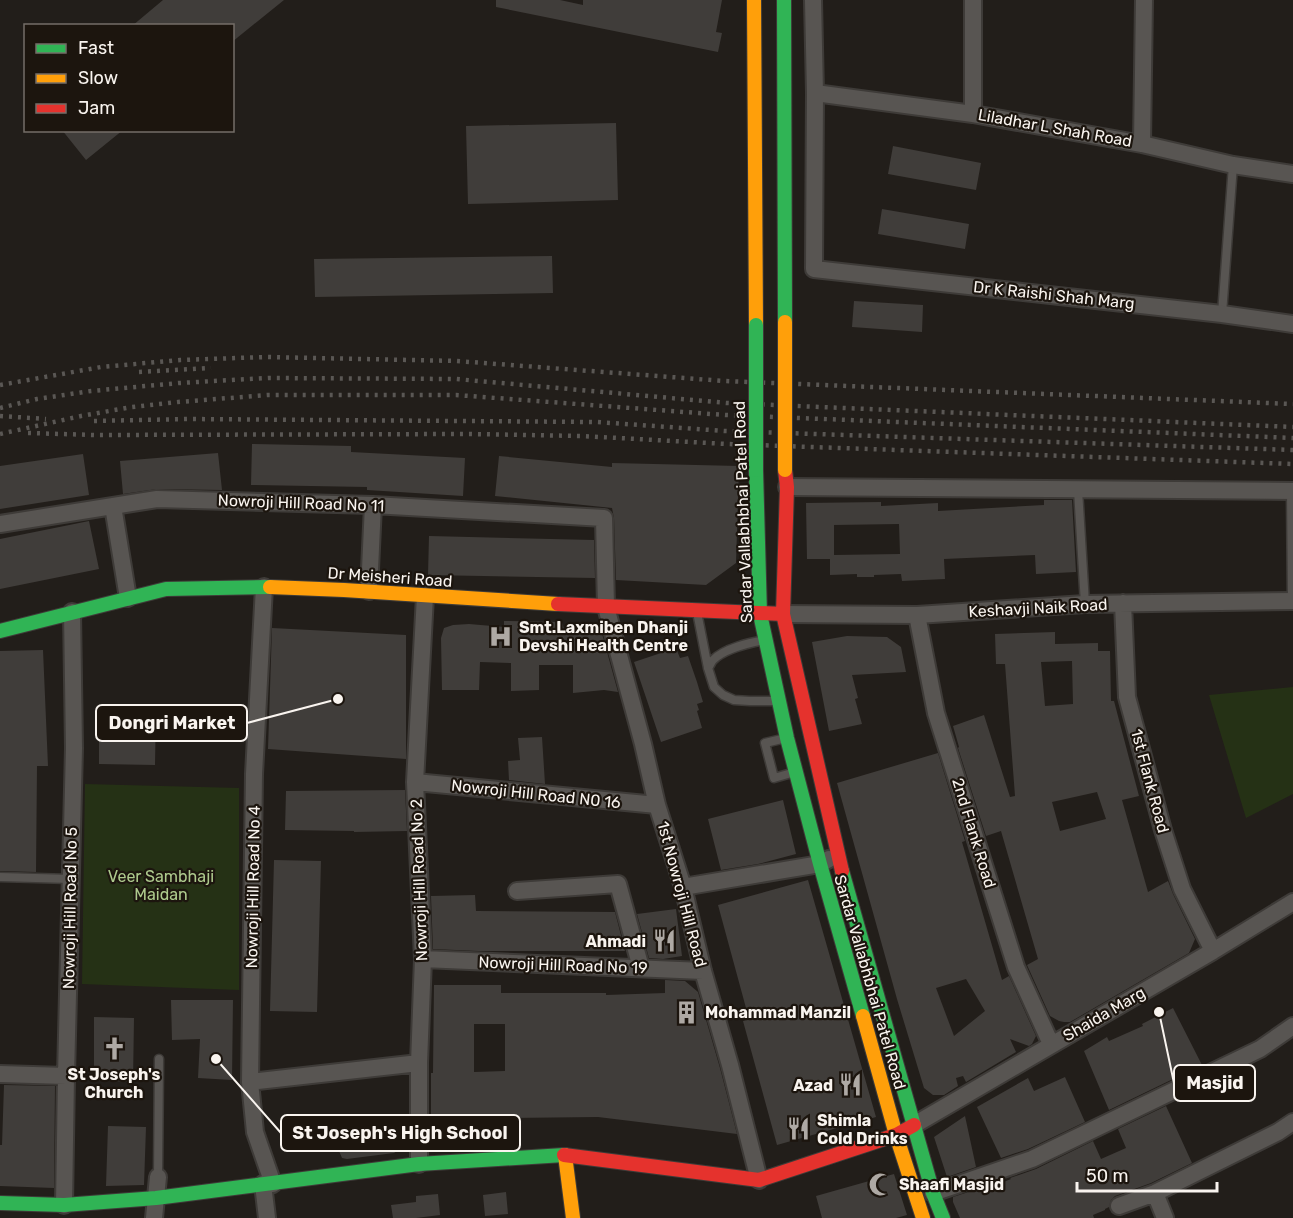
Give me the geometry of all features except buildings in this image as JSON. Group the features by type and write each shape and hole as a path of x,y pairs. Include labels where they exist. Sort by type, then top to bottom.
{"main road":[{"name":"Sardar Vallabhbhai Patel Road","path":"754,0 756,470 760,614 787,738 820,864 896,1135 923,1218"},
{"name":"Sardar Vallabhbhai Patel Road","path":"784,0 785,470 787,487 783,614 837,854 933,1193 943,1218"},
{"name":"Dr Meisheri Road","path":"0,631 166,589 264,587 369,591 606,607 783,614"},
{"path":"0,1203 64,1205 156,1198 419,1164 564,1155 759,1180 896,1135 914,1125"},
{"path":"564,1155 573,1218"}],"street":[{"path":"813,0 815,93"},
{"path":"973,0 973,114"},
{"path":"1142,144 1144,0"},
{"name":"Liladhar L Shah Road","path":"815,93 973,114 1142,144 1233,165 1293,174"},
{"name":"Dr K Raishi Shah Marg","path":"815,93 814,269 1222,314 1293,324"},
{"path":"787,487 1292,491"},
{"name":"Nowroji Hill Road No 11","path":"0,524 157,499 373,505 604,518"},
{"path":"369,591 373,505"},
{"path":"113,506 128,598"},
{"name":"1st Nowroji Hill Road","path":"604,518 606,607 657,805 683,887 759,1180"},
{"name":"Nowroji Hill Road No 4","path":"264,587 254,774 250,1082 255,1132 268,1184 267,1218"},
{"name":"Nowroji Hill Road No 2","path":"419,1164 419,1063 423,959 415,782 425,596"},
{"name":"Keshavji Naik Road","path":"783,614 917,615 1085,604 1292,601"},
{"name":"1st Flank Road","path":"1124,603 1127,697 1163,830 1182,890 1214,951"},
{"name":"Nowroji Hill Road No 5","path":"64,1205 74,748 72,612"},
{"name":"2nd Flank Road","path":"917,615 936,713 1016,967 1051,1044"},
{"name":"Nowroji Hill Road N0 16","path":"415,782 657,805"},
{"path":"683,887 820,864 837,854"},
{"path":"517,891 618,884 641,968"},
{"name":"Shaida Marg","path":"914,1125 1214,951 1293,902"},
{"name":"Nowroji Hill Road No 19","path":"423,959 703,971"},
{"path":"933,1193 1032,1159 1260,1049 1293,1026"},
{"path":"250,1082 419,1063"},
{"path":"0,1074 66,1076"},
{"path":"1119,1206 1155,1193 1278,1132 1293,1122"},
{"path":"154,1218 158,1177"},
{"path":"1155,1193 1164,1218"}],"lane":[{"path":"1222,314 1233,165"},
{"path":"1078,490 1085,604"},
{"path":"1292,491 1292,601"},
{"path":"696,611 714,687 723,695 734,699 750,702 779,701"},
{"path":"708,668 714,660 726,652 744,644 766,640"},
{"path":"787,738 765,743 774,778 796,772"},
{"path":"0,877 71,879"},
{"path":"158,1177 159,1059"}],"green space":[{"path":"1293,687 1293,794 1246,818 1209,695"},
{"name":"Veer Sambhaji Maidan","path":"85,784 239,788 239,990 82,984"}],"railway":[{"path":"0,385 101,367 180,360 266,357 457,361 724,381 1293,404"},
{"path":"139,372 211,368"},
{"path":"0,408 37,399 91,391 179,383 268,378 456,379 727,403 1293,427"},
{"path":"0,434 81,416 178,402 268,395 456,395 725,415 1293,438"},
{"path":"0,416 46,419"},
{"path":"94,421 187,419 597,422 725,431 1293,450"},
{"path":"28,433 582,436 727,444 1293,464"}],"traffic: fast":[{"path":"784,0 785,322"},
{"path":"756,325 756,470"},
{"path":"756,470 760,614 787,738 863,1016"},
{"path":"0,631 166,589 270,587"},
{"path":"842,871 933,1193 943,1218"},
{"path":"0,1203 64,1205 156,1198 419,1164 564,1155"}],"traffic: slow":[{"path":"754,0 756,325"},
{"path":"785,322 785,470"},
{"path":"270,587 558,604"},
{"path":"863,1016 896,1135 923,1218"},
{"path":"565,1155 573,1218"}],"traffic: jam":[{"path":"785,470 787,487 783,614 842,871"},
{"path":"558,604 783,614"},
{"path":"564,1155 759,1180 896,1135 914,1125"}],"place":[{"name":"Smt.Laxmiben Dhanji Devshi Health Centre","path":"501,636"},
{"name":"Dongri Market","path":"338,699"},
{"name":"Ahmadi","path":"664,941"},
{"name":"Mohammad Manzil","path":"687,1012"},
{"name":"Masjid","path":"1159,1012"},
{"name":"St Joseph's Church","path":"114,1049"},
{"name":"St Joseph's High School","path":"216,1059"},
{"name":"Azad","path":"851,1085"},
{"name":"Shimla Cold Drinks","path":"799,1129"},
{"name":"Shaafi Masjid","path":"881,1184"}]}
